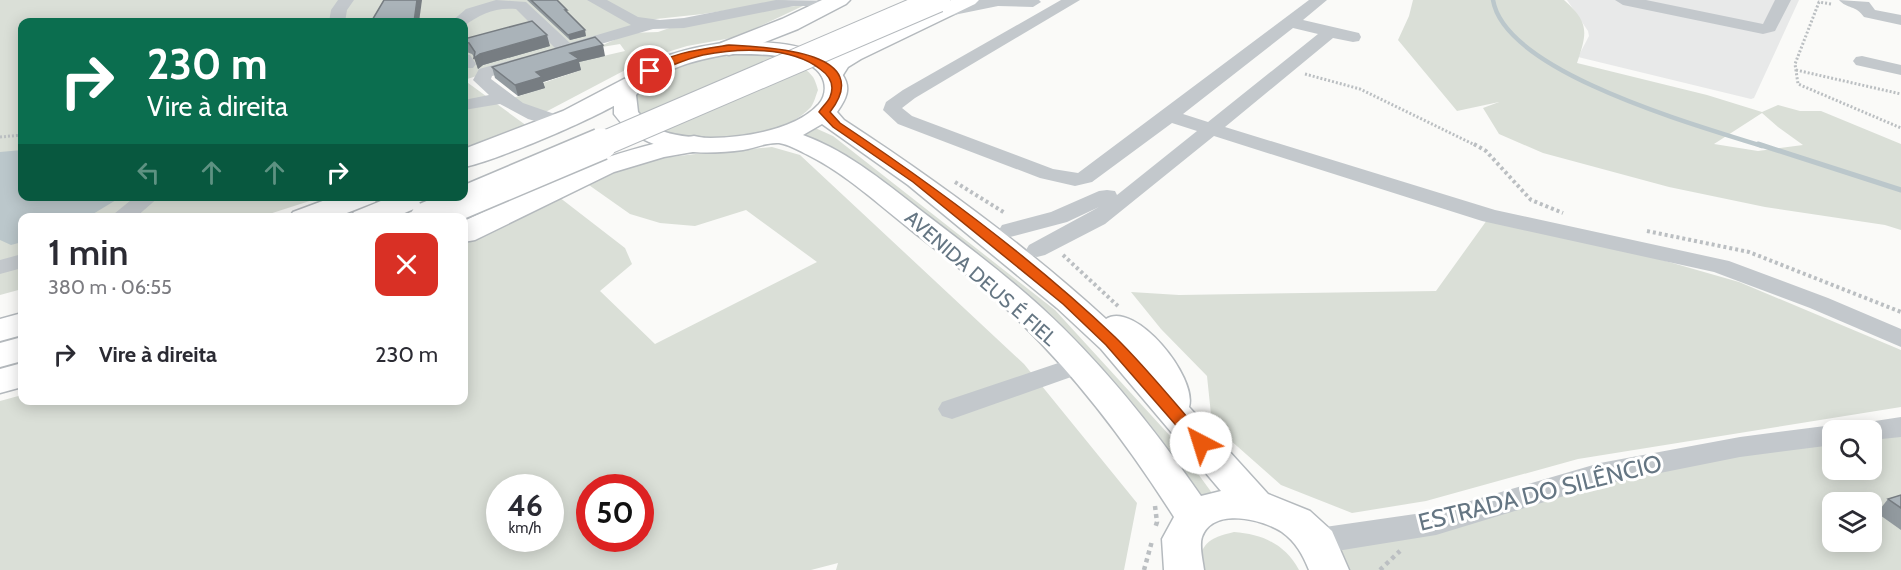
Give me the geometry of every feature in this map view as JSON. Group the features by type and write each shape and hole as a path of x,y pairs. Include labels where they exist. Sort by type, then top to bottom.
{"highway":[{"path":"468,178 898,0"},
{"path":"468,200 844,42 941,6 968,0"},
{"path":"729,48 790,24 837,1"},
{"path":"832,73 839,63 853,54 941,6"},
{"path":"468,157 531,124 559,122 611,99 633,84"},
{"path":"468,230 611,162 664,147 694,144"},
{"path":"318,213 351,201"},
{"path":"378,213 408,201"},
{"path":"438,213 466,201"},
{"path":"0,307 18,302"},
{"path":"0,330 18,325"},
{"path":"0,355 18,350"},
{"path":"0,381 18,376"}],"main road":[{"path":"729,48 762,48 792,52 816,61 832,73 837,86 835,99 824,112 797,128 779,135 737,143 694,144 650,135 639,128 626,114 625,93 633,84 650,71 673,60 700,53 729,48"},
{"name":"AVENIDA DEUS É FIEL","path":"824,112 846,132 931,179 1068,301 1112,342 1254,504"},
{"name":"AVENIDA DEUS É FIEL","path":"779,135 818,149 847,166 1033,316 1079,365 1164,470 1194,517"},
{"path":"931,179 947,194 1031,237 1158,360 1173,391 1173,410"},
{"path":"1184,570 1179,549 1183,532 1194,517 1211,507 1231,503 1254,504 1277,510 1300,524 1324,556"}],"street":[{"path":"338,18 339,10 346,0"},
{"path":"594,0 627,17 649,25"},
{"path":"1064,5 909,94 893,106 892,110 905,120 1047,174 1075,180 1085,178 1319,0"},
{"path":"1623,0 1752,28 1769,28 1783,0"},
{"path":"1847,0 1864,5 1870,13 1901,20"},
{"path":"531,124 483,80 485,73 649,25 684,23 794,1 837,1"},
{"path":"941,6 998,1 1031,1 1064,5"},
{"path":"464,18 486,8 514,2 521,5 566,49"},
{"path":"1690,2 1773,19"},
{"path":"1289,22 1353,37"},
{"path":"1031,237 1097,219 1141,187 1157,171 1212,130 1330,32"},
{"path":"1862,61 1901,70"},
{"path":"468,104 503,98"},
{"path":"1169,116 1490,216 1721,266 1799,295 1901,339"},
{"path":"127,213 143,201"},
{"path":"0,267 18,262"},
{"path":"952,409 1079,365"},
{"path":"1882,429 1901,427"},
{"name":"ESTRADA DO SILÊNCIO","path":"1324,556 1600,474 1740,447 1822,436"}],"path":[{"path":"1870,13 1819,2 1795,64 1798,84 1901,128"},
{"path":"1284,68 1368,92 1454,133 1486,151 1531,200 1565,214"},
{"path":"1796,70 1901,94"},
{"path":"0,137 18,135"},
{"path":"931,179 962,186 1000,211 1018,215 1031,237 1121,309"},
{"path":"1636,229 1718,244 1786,265 1901,312"},
{"path":"1144,570 1157,522 1154,499"}],"shaded area":[{"path":"0,0 790,0 656,19 468,79 468,18 18,18 18,201 310,201 272,213 18,213 18,290 0,295"},
{"path":"1413,0 1564,0 1578,15 1584,29 1583,44 1577,63 1707,95 1762,112 1778,105 1800,111 1821,111 1901,144 1901,230 1885,225 1765,207 1669,187 1543,153 1499,134 1483,108 1499,102 1457,111 1398,40 1409,16","holes":["1762,113 1803,145 1758,151 1714,144"]},
{"path":"1567,0 1799,0 1754,98 1751,99 1578,57 1589,36"},
{"path":"805,5 737,37 687,46 648,58 536,117 513,98 544,88 540,84 581,70 573,63 625,51 620,44 596,48 630,33 658,32 684,23"},
{"path":"739,54 779,58 806,70 814,78 818,90 811,107 780,127 759,134 715,141 674,138 657,133 637,121 634,90 645,81 683,64 711,57"},
{"path":"468,83 527,126 468,147"},
{"path":"813,127 833,136 1055,310 1172,438 1220,504 1184,513 1068,353 794,136"},
{"path":"772,147 800,155 1024,364 1137,503 1124,570 836,570 838,563 811,570 0,570 0,401 18,396 18,405 468,405 468,243 559,197 625,248 632,264 600,291 655,344 817,262 746,210 695,226 660,223 630,214 586,183 637,161"},
{"path":"18,150 18,201 114,201 95,213 18,213 18,243 11,245 0,240 0,152"},
{"path":"1487,220 1620,248 1739,282 1901,350 1901,407 1578,459 1426,501 1352,513 1281,485 1212,424 1207,376 1161,329 1131,292 1179,295 1436,291"},
{"path":"1901,427 1901,570 1329,570 1318,541 1600,474 1822,437 1822,480 1882,480 1882,429"},
{"path":"1234,532 1254,535 1272,542 1287,553 1299,570 1198,570 1203,548 1212,540"}],"building":[{"path":"384,0 417,0 415,18 373,18"},
{"path":"531,0 557,0 585,30 568,35"},
{"path":"532,21 547,35 480,54 474,58 475,52 468,43 468,38"},
{"path":"595,37 603,45 570,53 579,59 536,72 542,77 515,85 492,67"},
{"path":"1901,495 1901,508 1888,499"}],"waterway":[{"path":"1493,0 1505,26 1531,51 1567,73 1653,110 1762,146"},
{"path":"1758,144 1901,190"}],"route":[{"path":"650,71 673,60 729,48 762,48 792,52 816,61 832,73 837,86 835,99 824,112 836,125 917,179 1068,301 1112,342 1201,443"}]}
